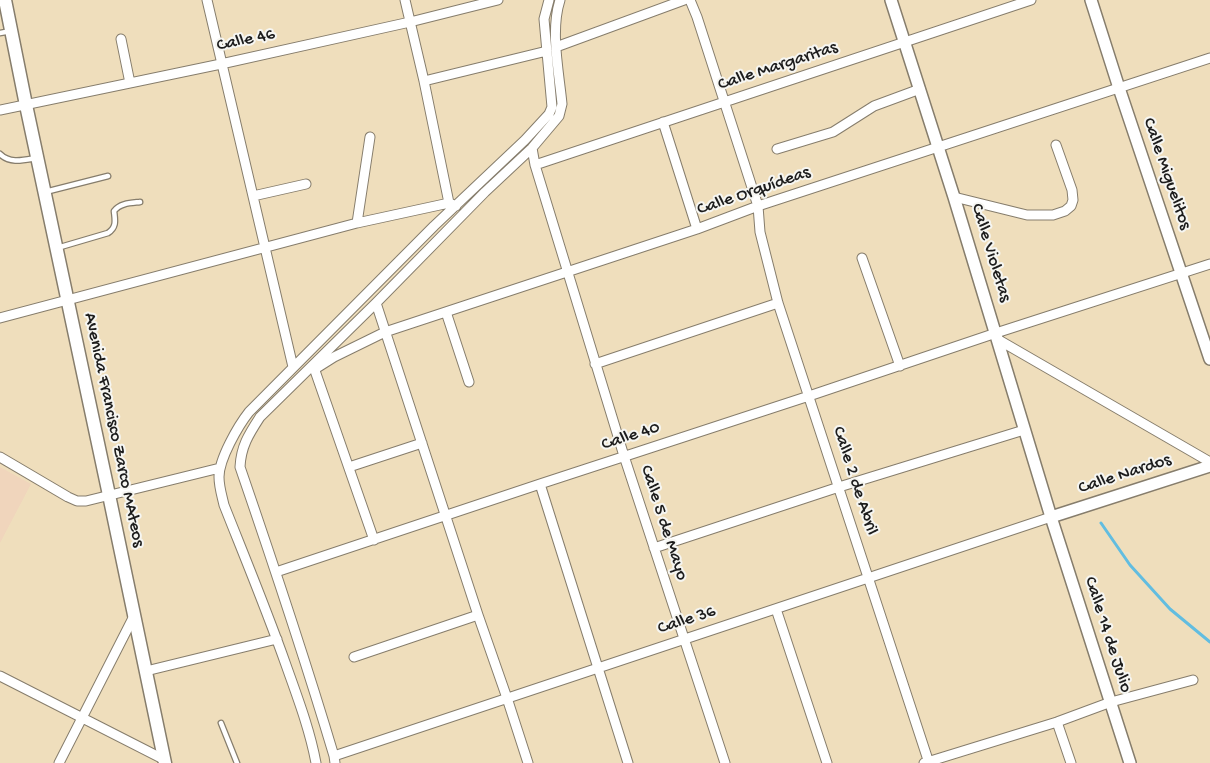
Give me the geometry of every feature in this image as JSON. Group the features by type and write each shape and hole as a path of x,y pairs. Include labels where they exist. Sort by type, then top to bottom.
{"main road":[{"name":"Avenida Francisco Zarco MAteos","path":"5,0 6,32 26,105 165,762"}],"street":[{"path":"207,0 293,367"},
{"path":"405,0 453,204"},
{"name":"Calle 46","path":"0,110 221,64 410,22 498,0"},
{"path":"315,763 294,685 224,505 220,492 220,468 235,433 249,412 338,324 453,204 525,140 549,114 552,107 544,19 549,0"},
{"path":"346,763 337,757 240,467 243,445 260,417 314,367 485,192 532,148 559,116 562,104 555,25 556,11 560,0"},
{"path":"556,47 684,0"},
{"path":"690,0 758,206"},
{"name":"Calle Violetas","path":"891,0 939,147 1051,517"},
{"name":"Calle Margaritas","path":"535,164 1031,0"},
{"name":"Calle Miguelitos","path":"1091,0 1210,359"},
{"path":"121,39 130,82"},
{"path":"424,81 547,51"},
{"name":"Calle Orquídeas","path":"314,367 385,332 697,229 758,206 1210,58"},
{"path":"778,149 834,132 874,106 920,89"},
{"path":"663,122 697,229"},
{"path":"357,223 370,137"},
{"path":"954,196 1027,215 1053,215 1065,211 1071,206 1073,200 1072,190 1056,145"},
{"name":"Calle 5 de Mayo","path":"532,148 535,164 595,364 724,763"},
{"path":"253,196 306,184"},
{"path":"0,318 357,223 453,204"},
{"name":"Calle 2 de Abril","path":"758,206 760,232 778,303 927,763"},
{"path":"862,258 900,366"},
{"name":"Calle 40","path":"276,572 1210,264"},
{"path":"376,303 528,763"},
{"path":"595,364 778,303"},
{"path":"446,312 469,382"},
{"path":"338,324 347,332"},
{"path":"996,336 1210,462"},
{"path":"314,367 374,540"},
{"path":"654,548 839,487 1024,430"},
{"path":"349,467 422,443"},
{"path":"0,457 77,501 110,495 220,468"},
{"name":"Calle Nardos","path":"1051,517 1210,466"},
{"path":"540,484 628,763"},
{"name":"Calle 36","path":"337,757 507,698 1051,517"},
{"name":"Calle 14 de Julio","path":"1051,517 1130,763"},
{"path":"776,609 827,763"},
{"path":"354,657 478,615"},
{"path":"59,763 134,616"},
{"path":"146,672 277,640"},
{"path":"0,676 165,762"},
{"path":"927,763 1057,722 1111,702 1193,680"},
{"path":"1057,722 1071,763"}],"lane":[{"path":"0,154 6,159 11,160 37,158"},
{"path":"44,192 108,176"},
{"path":"56,248 108,233 113,230 116,223 114,211 117,207 122,204 140,202"},
{"path":"221,723 237,763"}],"shaded area":[{"path":"0,467 31,484 0,543"}],"waterway":[{"path":"1101,523 1130,565 1170,609 1210,642"}]}
